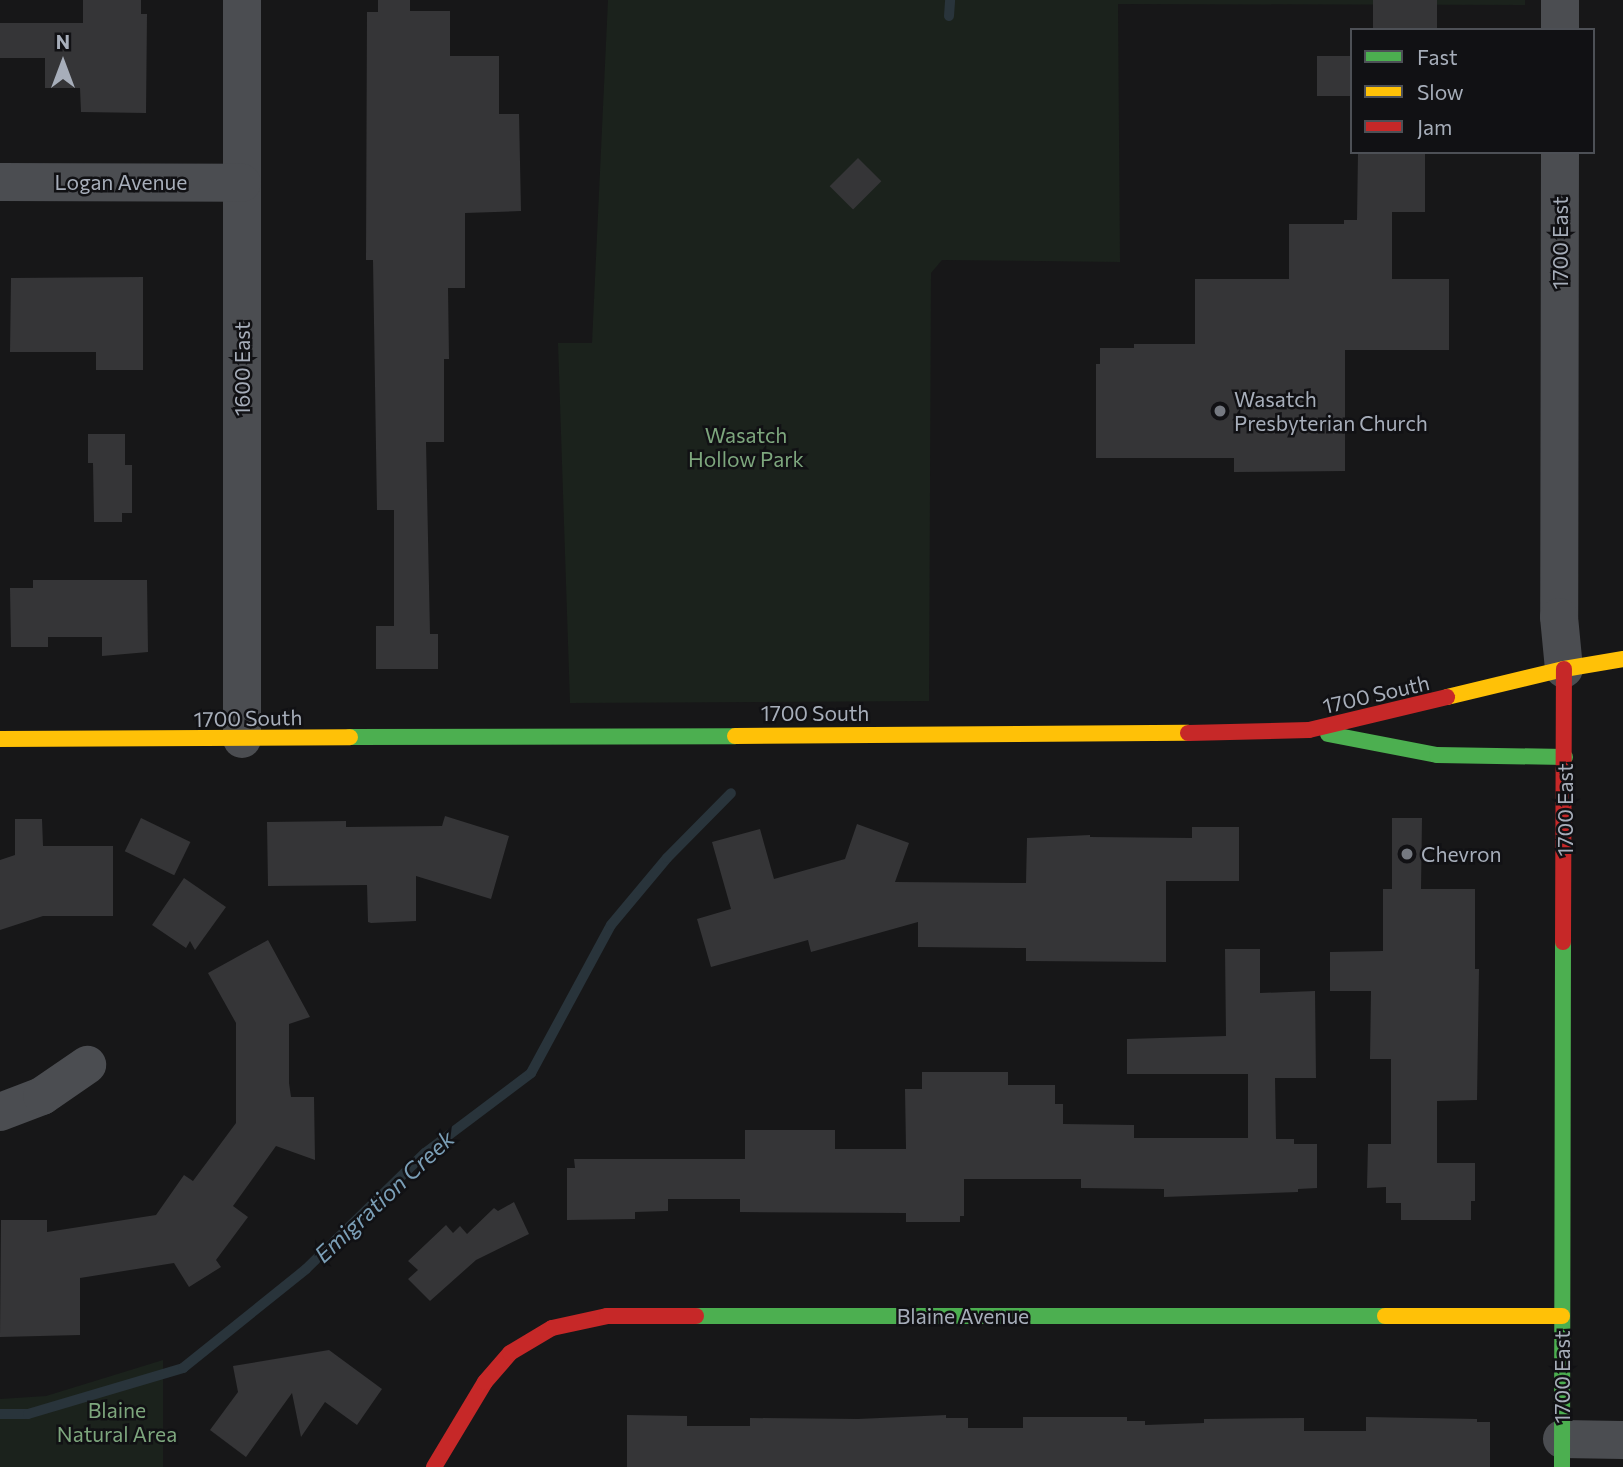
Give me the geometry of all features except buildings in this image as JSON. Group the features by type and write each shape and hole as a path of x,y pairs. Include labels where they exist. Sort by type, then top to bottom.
{"street":[{"name":"1600 East","path":"242,0 242,738"},
{"path":"1560,0 1560,28"},
{"name":"1700 East","path":"1560,154 1559,617 1564,669 1565,757 1562,1453"},
{"name":"Logan Avenue","path":"0,182 242,183"},
{"name":"1700 South","path":"0,739 1309,730 1564,669 1623,659"},
{"path":"1309,730 1437,755 1565,757"},
{"path":"0,1112 42,1096 87,1065"},
{"name":"Blaine Avenue","path":"434,1467 485,1382 510,1353 552,1328 607,1316 1562,1316"},
{"path":"1562,1453 1623,1440"}],"green space":[{"name":"Wasatch Hollow Park","path":"608,0 1525,0 1525,5 1118,4 1120,262 942,260 931,273 929,701 570,703 558,343 592,343"},
{"name":"Blaine Natural Area","path":"163,1360 163,1467 0,1467 0,1399 46,1396"}],"waterway":[{"name":"Emigration Creek","path":"949,16 950,0"},
{"name":"Emigration Creek","path":"0,1414 28,1414 183,1368 306,1269 425,1153 531,1073 611,925 667,858 731,793"}],"traffic: fast":[{"path":"1328,734 1437,755 1565,757"},
{"path":"350,737 735,736"},
{"path":"1562,1467 1563,942"},
{"path":"696,1316 1385,1316"}],"traffic: slow":[{"path":"1447,697 1564,669 1623,659"},
{"path":"735,736 1188,733"},
{"path":"0,739 350,737"},
{"path":"1385,1316 1562,1316"}],"traffic: jam":[{"path":"1563,942 1564,669"},
{"path":"1188,733 1309,730 1447,697"},
{"path":"434,1467 485,1382 510,1353 552,1328 607,1316 696,1316"}],"place":[{"name":"Wasatch Presbyterian Church","path":"1220,411"},
{"name":"Chevron","path":"1407,854"}]}
